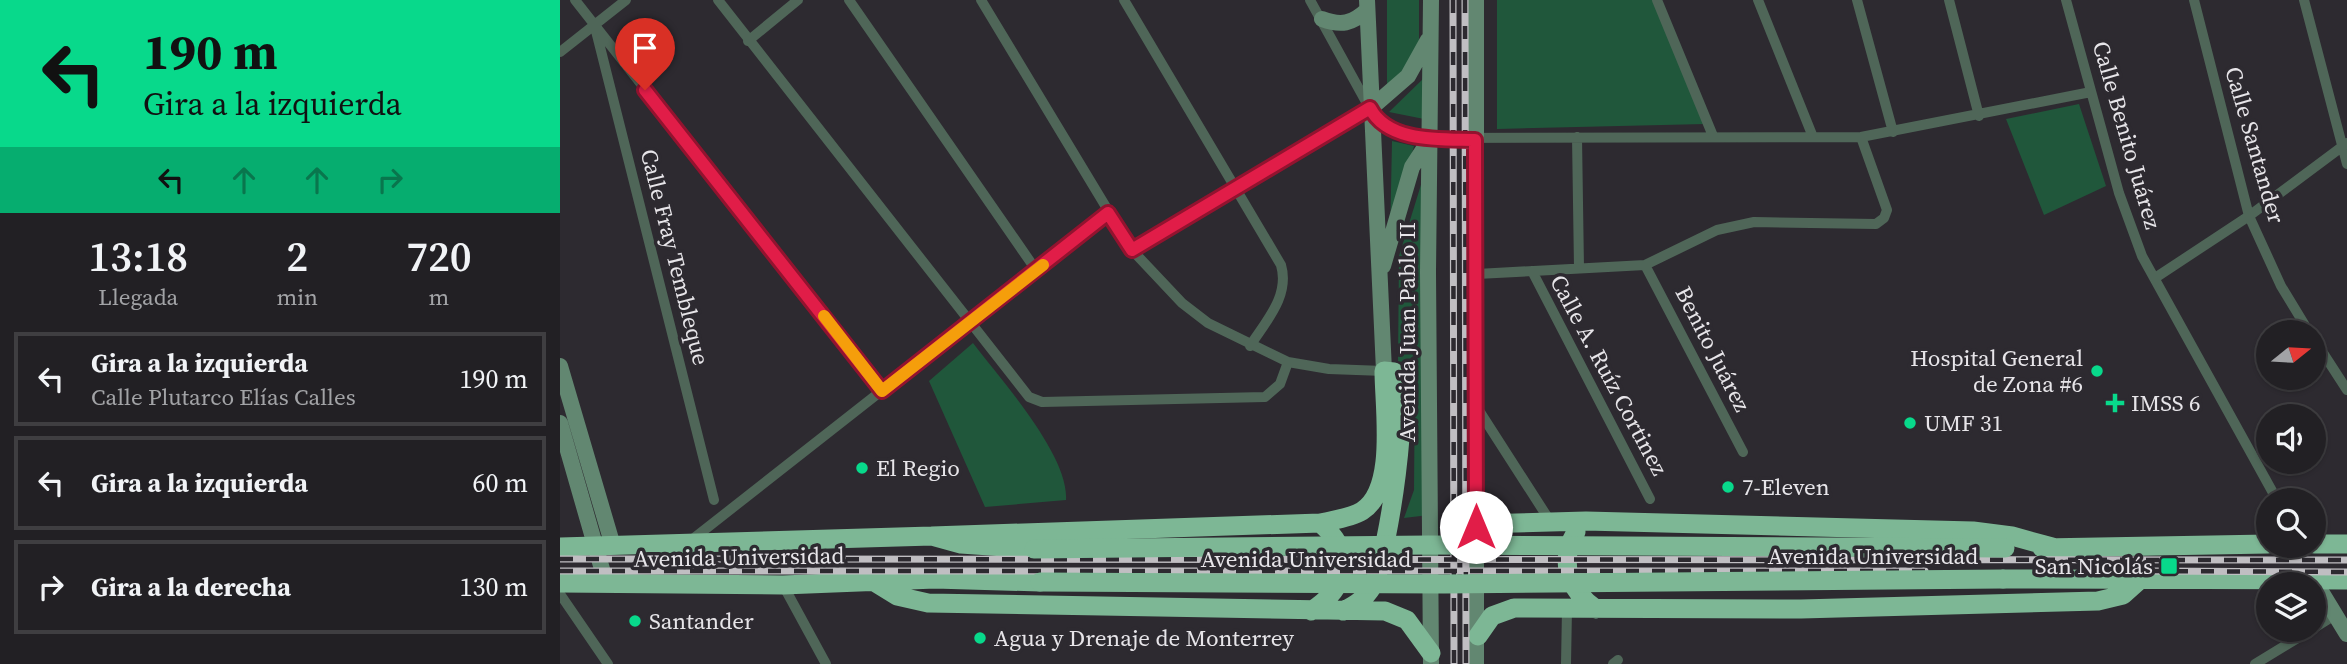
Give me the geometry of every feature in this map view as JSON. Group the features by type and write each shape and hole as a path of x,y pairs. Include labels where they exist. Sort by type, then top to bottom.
{"highway":[{"path":"932,536 1320,523 1360,512 1373,502 1381,487 1385,467 1384,371 1397,374 1402,386 1395,494 1375,581 1359,602 1343,611"},
{"path":"1586,521 1574,534 1568,550 1567,568 1572,584 1582,599 1596,609"},
{"path":"1476,524 1586,521 1973,531 2012,536 2052,547"},
{"path":"1311,611 1324,603 1336,589 1343,573 1342,552 1336,539 1320,523"},
{"name":"Avenida Universidad","path":"560,547 932,536 961,544 1034,549 1429,545 2006,548 2256,544"},
{"path":"2326,544 2347,544"},
{"path":"1478,636 1492,616 1506,609 1801,609 2098,601 2123,595 2142,578"},
{"name":"Avenida Universidad","path":"560,583 783,585 871,580 1444,584 2256,579"},
{"path":"871,580 897,596 928,603 1385,611 1396,614 1415,628 1431,659"},
{"name":"Avenida Universidad","path":"2326,580 2347,580"}],"street":[{"path":"575,0 882,391"},
{"path":"560,52 626,0"},
{"path":"718,0 1029,397 1042,402 1265,397 1280,384 1288,362"},
{"path":"748,41 798,0"},
{"path":"849,0 1036,270"},
{"path":"981,0 1132,250 1182,303 1209,323 1250,346 1288,362 1329,369 1384,371 1367,5"},
{"path":"1124,0 1281,265 1285,282 1282,295 1250,346"},
{"path":"1310,0 1370,108 1385,127 1431,138 1475,140 1861,136 1979,116 2091,92"},
{"name":"Avenida Juan Pablo II","path":"1431,0 1428,272 1431,659"},
{"path":"1476,0 1476,664"},
{"path":"1657,0 1713,136"},
{"path":"1758,0 1813,137"},
{"path":"1857,0 1894,132"},
{"path":"1950,0 1979,116"},
{"name":"Calle Benito Juárez","path":"2066,0 2119,193 2142,256 2270,488"},
{"name":"Calle Santander","path":"2194,0 2249,216 2281,286 2302,320"},
{"path":"2304,0 2347,164"},
{"path":"1322,19 1343,24 1356,20 1367,5"},
{"name":"Calle Fray Tembleque","path":"595,25 714,500"},
{"path":"1132,250 1370,108 1417,65 1431,33"},
{"path":"1477,274 1645,265 1703,236 1738,225 1879,222 1887,210 1861,136"},
{"path":"1577,137 1579,268"},
{"path":"1380,278 1412,167 1431,138"},
{"path":"2155,278 2249,216 2344,145"},
{"path":"689,542 1108,213"},
{"name":"Benito Juárez","path":"1645,265 1743,452"},
{"name":"Calle A. Ruíz Cortinez","path":"1532,271 1650,499"},
{"path":"2326,358 2347,390"},
{"path":"560,366 604,546 606,583"},
{"path":"1475,405 1550,521"},
{"path":"560,423 604,546"},
{"path":"783,585 826,664"},
{"path":"560,594 608,664"},
{"path":"2326,600 2347,634"},
{"path":"1566,664 1567,609"},
{"path":"2326,620 2335,615"},
{"path":"2255,664 2291,642"}],"green space":[{"path":"1387,0 1419,0 1419,61 1387,89"},
{"path":"1497,0 1653,0 1705,124 1497,129"},
{"path":"1425,77 1424,119 1389,112"},
{"path":"2079,104 2106,186 2044,215 2006,119"},
{"path":"1392,141 1414,146 1390,239"},
{"path":"1424,175 1429,515 1404,518 1414,490 1415,365 1398,361 1399,256"},
{"path":"973,343 1016,397 1045,440 1064,482 1066,500 985,507 929,381"}],"railway":[{"path":"1453,0 1454,664"},
{"path":"1465,0 1466,664"},
{"path":"560,559 2347,560"},
{"path":"560,571 1925,571"},
{"path":"2149,571 2347,572"}],"slow traffic":[{"path":"824,316 882,391 1043,265"}],"place":[{"name":"Hospital General de Zona #6","path":"2097,371"},
{"name":"IMSS 6","path":"2115,403"},
{"name":"UMF 31","path":"1910,423"},
{"name":"El Regio","path":"862,468"},
{"name":"7-Eleven","path":"1728,487"},
{"name":"San Nicolás","path":"2169,566"},
{"name":"Santander","path":"635,621"},
{"name":"Agua y Drenaje de Monterrey","path":"980,638"}],"route":[{"path":"645,90 882,391 1108,213 1132,250 1370,108 1379,123 1396,131 1431,138 1475,140 1476,527"}]}
